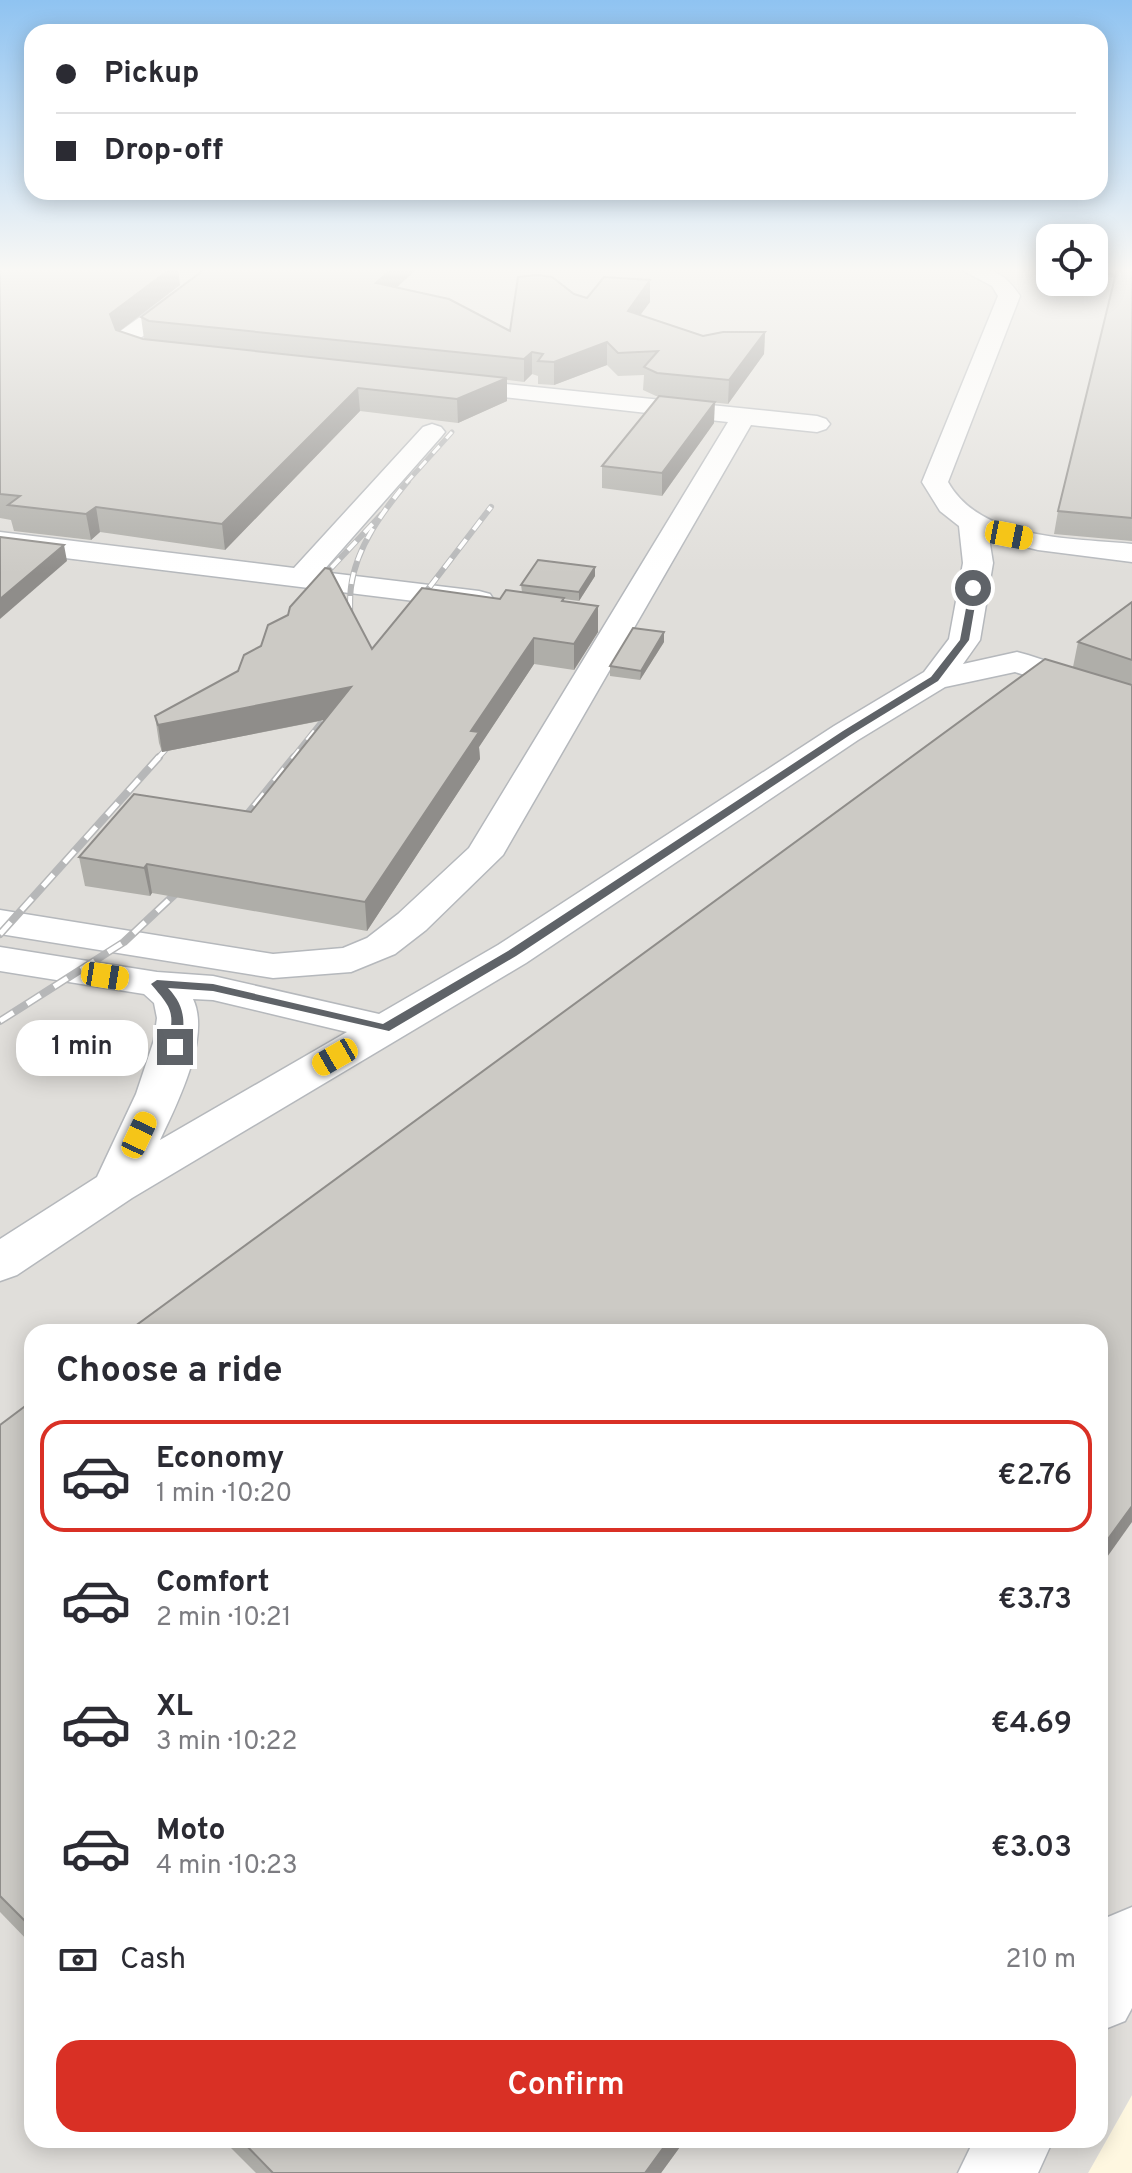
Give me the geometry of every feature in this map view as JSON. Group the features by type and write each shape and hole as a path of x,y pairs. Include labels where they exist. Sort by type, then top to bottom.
{"lane":[{"path":"979,370 935,482 950,507 973,522 1009,535 1132,553"},
{"path":"430,383 817,424"},
{"path":"0,922 273,966 351,960 371,951 412,922 484,855 609,616 744,416"},
{"path":"301,578 432,432"},
{"path":"935,679 964,640 978,563 973,522"},
{"path":"0,541 502,603"},
{"path":"0,1263 115,1187 512,954 846,733 935,679 1017,662 1132,700"},
{"path":"0,959 157,984 213,988 385,1028"},
{"path":"115,1187 162,1084 175,1047 179,1022 175,1003 157,984"},
{"path":"1108,1982 1132,1941"},
{"path":"996,2173 1011,2148"}],"shaded area":[{"path":"0,370 1132,370 1132,2095 1108,2138 1108,1324 24,1324 24,2148 1102,2148 1088,2173 0,2173"},
{"path":"1132,2095 1132,2173 1088,2173 1102,2148 1108,2148 1108,2138"}],"building":[{"path":"0,370 436,370 507,378 457,399 358,388 222,524 96,507 86,514 8,505 20,496 0,494"},
{"path":"651,370 736,370 729,380"},
{"path":"1092,370 1132,370 1132,518 1058,511"},
{"path":"659,396 715,402 662,473 602,466"},
{"path":"0,537 64,545 0,599"},
{"path":"538,560 595,567 579,592 521,585"},
{"path":"325,568 330,569 372,649 422,588 500,599 506,590 598,606 574,644 534,638 471,731 479,732 365,902 147,864 144,868 79,857 134,794 251,812 351,687 158,725 155,716 238,671 244,655 261,646 268,625 288,615 290,607"},
{"path":"1132,602 1132,660 1078,642"},
{"path":"633,628 664,632 641,671 610,666"},
{"path":"1045,659 1132,685 1132,1506 1108,1539 1108,1324 138,1324"},
{"path":"24,1407 24,1920 0,1896 0,1425"},
{"path":"249,2148 663,2148 645,2173 273,2173"}],"railway":[{"path":"406,483 452,432"},
{"path":"350,632 351,587 358,558 380,517 408,481"},
{"path":"415,606 491,507"},
{"path":"315,585 381,515"},
{"path":"292,759 337,703"},
{"path":"157,759 178,736"},
{"path":"0,934 159,757"},
{"path":"234,831 294,757"},
{"path":"0,1021 124,942 189,881"}],"route":[{"path":"175,1047 179,1022 175,1003 157,984 213,988 385,1028 512,954 846,733 935,679 964,640 973,588"}]}
